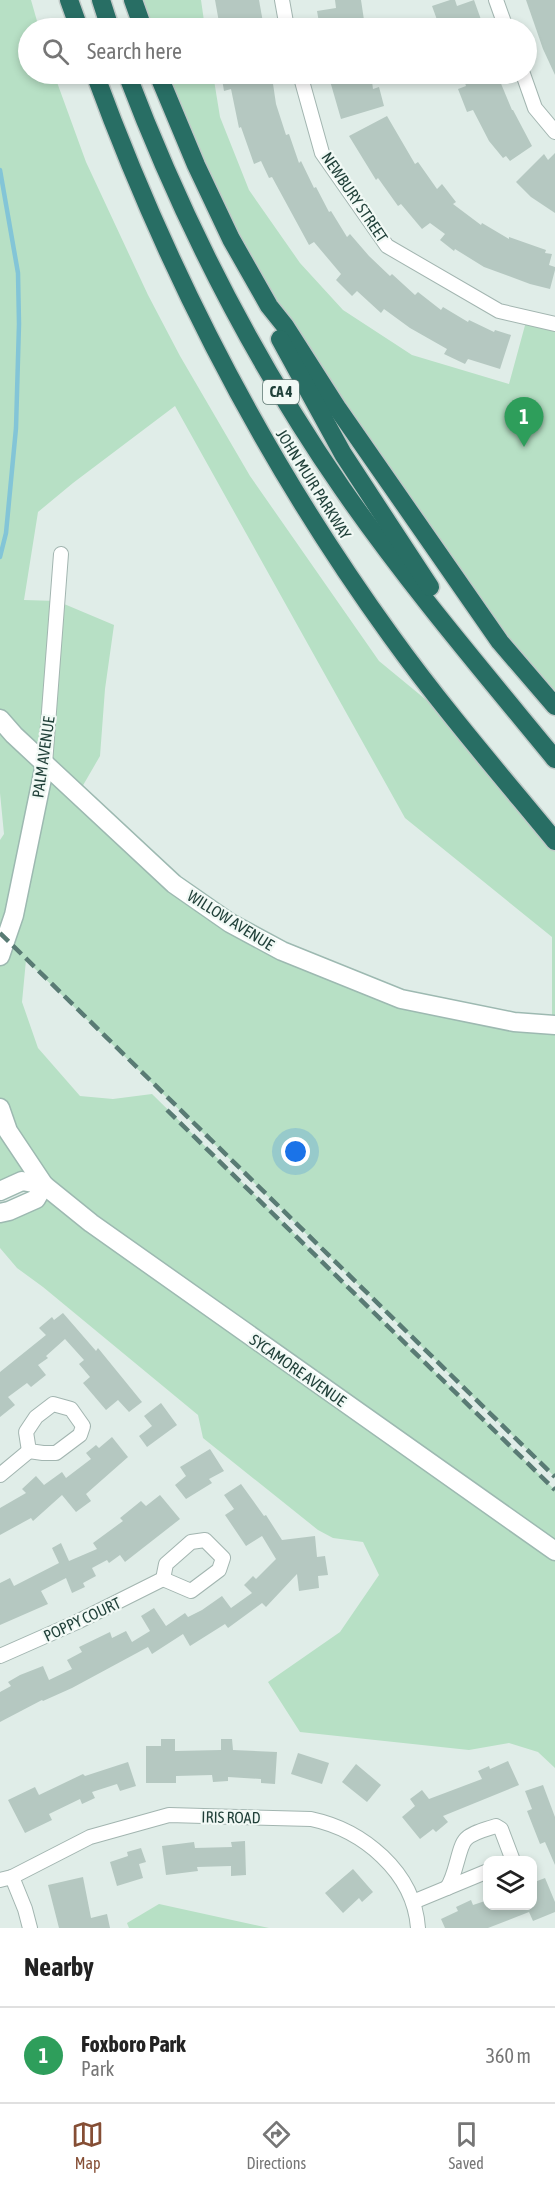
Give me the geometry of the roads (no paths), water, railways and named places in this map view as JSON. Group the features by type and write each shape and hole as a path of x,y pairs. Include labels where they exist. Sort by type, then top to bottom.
{"highway":[{"path":"69,0 75,18"},
{"path":"101,0 107,18"},
{"path":"134,0 140,18"},
{"name":"JOHN MUIR PARKWAY","path":"99,84 130,166 178,275 232,382 291,486 397,644 458,723 555,841"},
{"name":"JOHN MUIR PARKWAY","path":"131,84 189,222 236,313 276,383 341,487 377,536 555,759"},
{"path":"162,84 196,165 231,239 269,306 285,326 345,418 500,642 555,706"},
{"path":"269,306 276,331 343,454 489,678"}],"street":[{"path":"282,0 285,18"},
{"path":"496,0 502,18"},
{"name":"NEWBURY STREET","path":"303,84 322,153 387,246 499,311 555,324"},
{"path":"527,84 535,108 555,132"},
{"name":"PALM AVENUE","path":"0,956 14,915 45,764 61,554"},
{"name":"WILLOW AVENUE","path":"0,719 14,735 174,884 230,923 282,951 401,999 514,1022 555,1025"},
{"path":"0,1108 8,1131 44,1185"},
{"path":"0,1191 22,1181 44,1185"},
{"path":"0,1213 36,1199 44,1185"},
{"name":"SYCAMORE AVENUE","path":"44,1185 91,1223 555,1551"},
{"path":"0,1475 29,1451"},
{"name":"POPPY COURT","path":"0,1656 77,1622 163,1579"},
{"name":"IRIS ROAD","path":"6,1878 90,1837 169,1815 311,1819 332,1823 351,1832 388,1862 413,1902 418,1928"},
{"path":"447,1888 456,1871 464,1841 468,1837 496,1826 501,1828 511,1856"},
{"path":"413,1902 483,1873"},
{"path":"6,1878 25,1909 30,1928"}],"waterway":[{"path":"0,170 18,273 19,324 16,428 6,533 0,557"}],"railway":[{"path":"0,933 555,1477"},
{"path":"167,1110 555,1490"}],"place":[{"name":"Foxboro Park","path":"524,447"}]}
